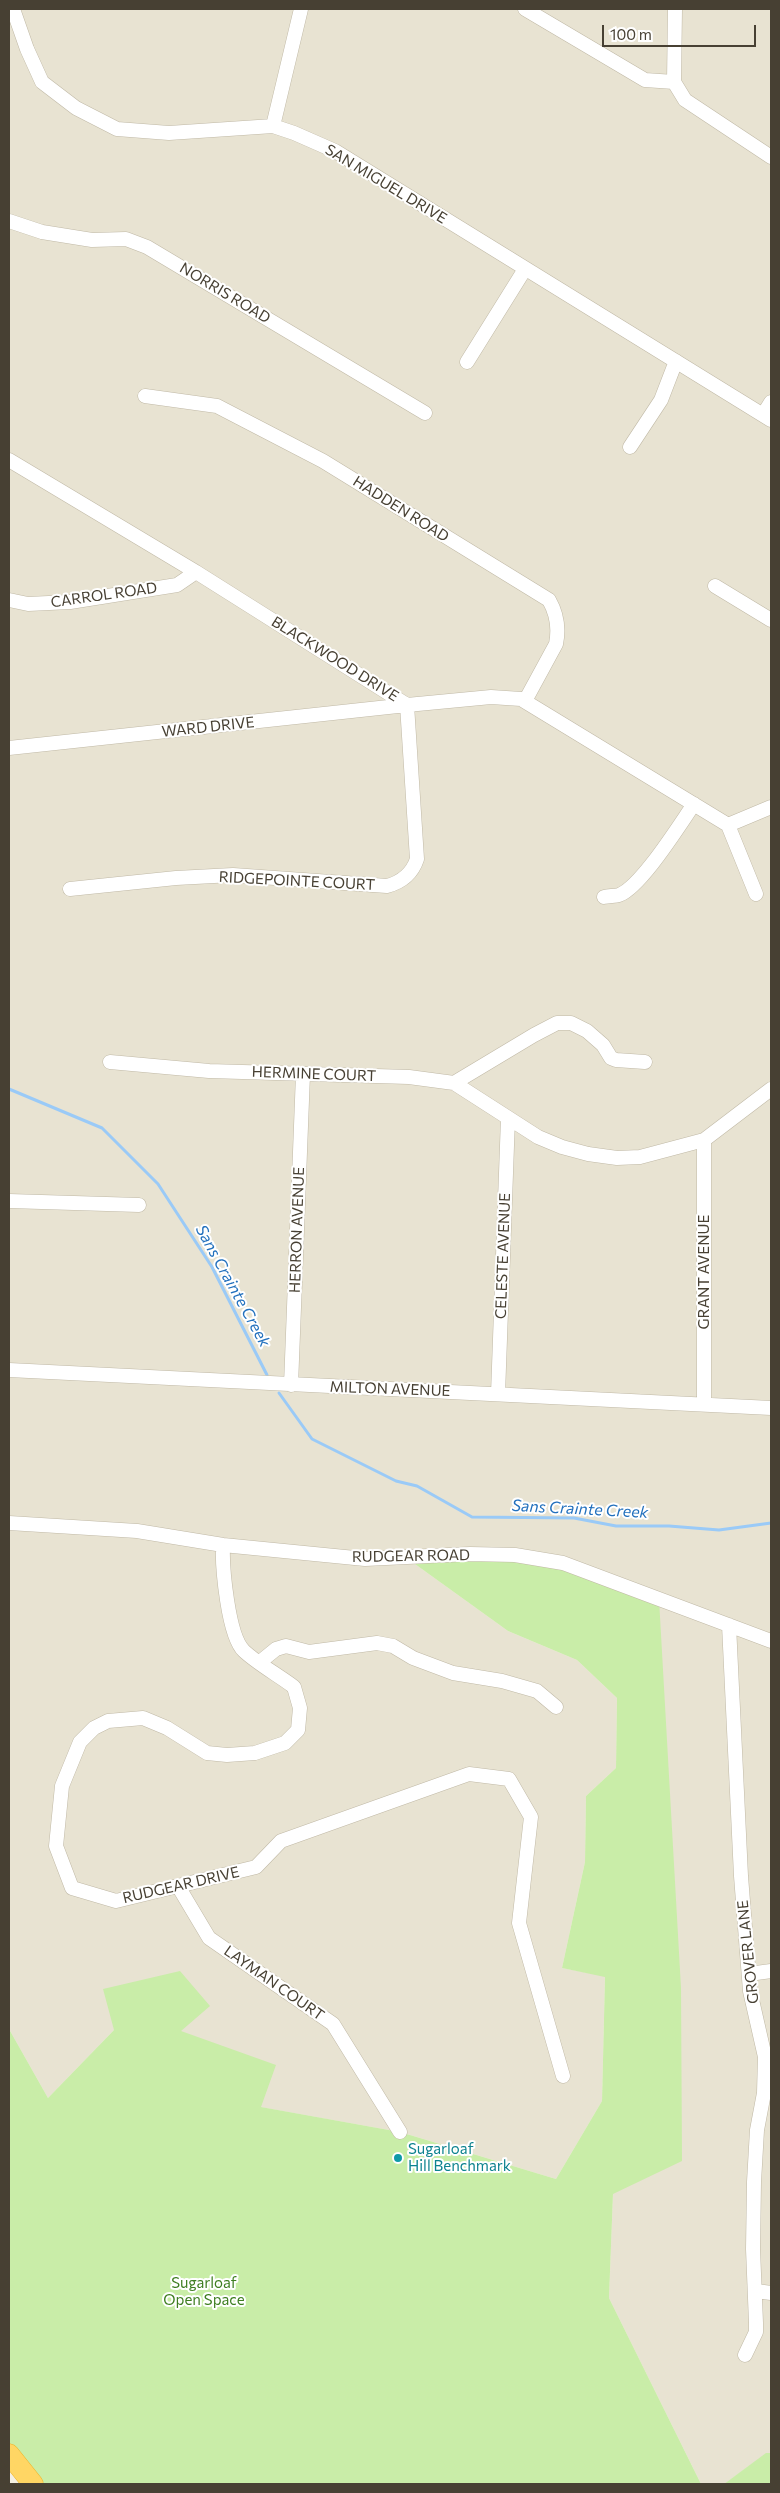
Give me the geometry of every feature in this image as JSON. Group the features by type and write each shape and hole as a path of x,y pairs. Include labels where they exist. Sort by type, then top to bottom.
{"highway":[{"path":"9,2454 33,2484"}],"street":[{"name":"SAN MIGUEL DRIVE","path":"13,9 27,49 42,82 76,108 117,129 169,133 274,126 294,132 335,151 767,418"},
{"path":"274,126 301,9"},
{"path":"525,9 645,80 674,82"},
{"path":"675,9 674,82 684,100 771,157"},
{"name":"NORRIS ROAD","path":"9,221 42,232 92,240 126,239 147,247 424,412"},
{"path":"467,362 526,269"},
{"path":"630,447 660,400 676,361"},
{"name":"HADDEN ROAD","path":"145,396 217,406 323,461 549,600 556,620 558,634 556,644 526,701"},
{"path":"767,418 771,402"},
{"name":"BLACKWOOD DRIVE","path":"9,460 196,572 407,705 506,697 526,701 728,825"},
{"name":"CARROL ROAD","path":"9,600 28,604 70,602 177,585 196,572"},
{"path":"715,586 771,620"},
{"name":"WARD DRIVE","path":"9,748 407,705"},
{"name":"RIDGEPOINTE COURT","path":"70,889 176,878 233,876 387,886 395,884 408,875 417,859 407,705"},
{"path":"604,897 619,895 637,880 694,804"},
{"path":"756,894 728,825 771,807"},
{"path":"454,1083 534,1035 558,1023 571,1023 587,1031 603,1045 611,1058 645,1062"},
{"name":"HERMINE COURT","path":"110,1062 209,1071 409,1077 454,1083 538,1137 562,1148 617,1158 640,1157 704,1140"},
{"name":"HERRON AVENUE","path":"291,1385 303,1074"},
{"path":"704,1140 771,1089"},
{"name":"CELESTE AVENUE","path":"498,1394 508,1118"},
{"name":"GRANT AVENUE","path":"704,1140 704,1404"},
{"path":"9,1201 139,1204"},
{"name":"MILTON AVENUE","path":"9,1370 771,1408"},
{"name":"RUDGEAR ROAD","path":"9,1523 137,1531 223,1545 366,1560 470,1554 515,1555 563,1563 771,1641"},
{"name":"RUDGEAR DRIVE","path":"223,1545 222,1568 232,1624 242,1650 294,1687 300,1708 298,1730 285,1742 255,1753 227,1755 207,1753 166,1728 143,1718 108,1721 94,1728 80,1742 62,1786 56,1846 72,1888 116,1901 256,1867 281,1841 468,1774 509,1779 531,1817 519,1922 563,2076"},
{"name":"GROVER LANE","path":"729,1625 741,1876 750,1991 765,2057 764,2093 757,2130 754,2182 752,2249 756,2291 756,2332 745,2354"},
{"path":"260,1662 276,1649 286,1646 308,1652 376,1643 393,1646 413,1658 453,1673 502,1681 537,1691 556,1707"},
{"name":"LAYMAN COURT","path":"178,1886 209,1938 332,2024 400,2132"},
{"path":"749,1974 771,1971"},
{"path":"756,2291 771,2293"}],"shaded area":[{"path":"9,9 771,9 771,2453 766,2454 724,2484 701,2484 609,2298 613,2194 659,1599 408,1559 508,1631 577,1660 617,1698 616,1768 586,1796 585,1862 562,1968 605,1976 602,2101 556,2179 400,2132 260,2107 114,2030 48,2098 9,2029"}],"green space":[{"name":"Sugarloaf Open Space","path":"515,1555 659,1599 681,1988 682,2161 613,2194 609,2298 701,2484 33,2484 9,2454 9,2029 48,2098 114,2030 103,1989 180,1971 210,2006 181,2031 276,2065 261,2107 400,2132 556,2179 602,2101 605,1977 562,1968 585,1862 586,1796 616,1768 617,1698 577,1660 508,1631 408,1559"},
{"path":"766,2453 771,2453 771,2484 724,2484"}],"waterway":[{"name":"Sans Crainte Creek","path":"9,1089 102,1128 158,1184 212,1267 267,1375"},
{"name":"Sans Crainte Creek","path":"279,1393 312,1439 396,1481 417,1486 472,1517 574,1518 616,1526 669,1526 719,1530 771,1523"}],"place":[{"name":"Sugarloaf Hill Benchmark","path":"398,2158"}]}
